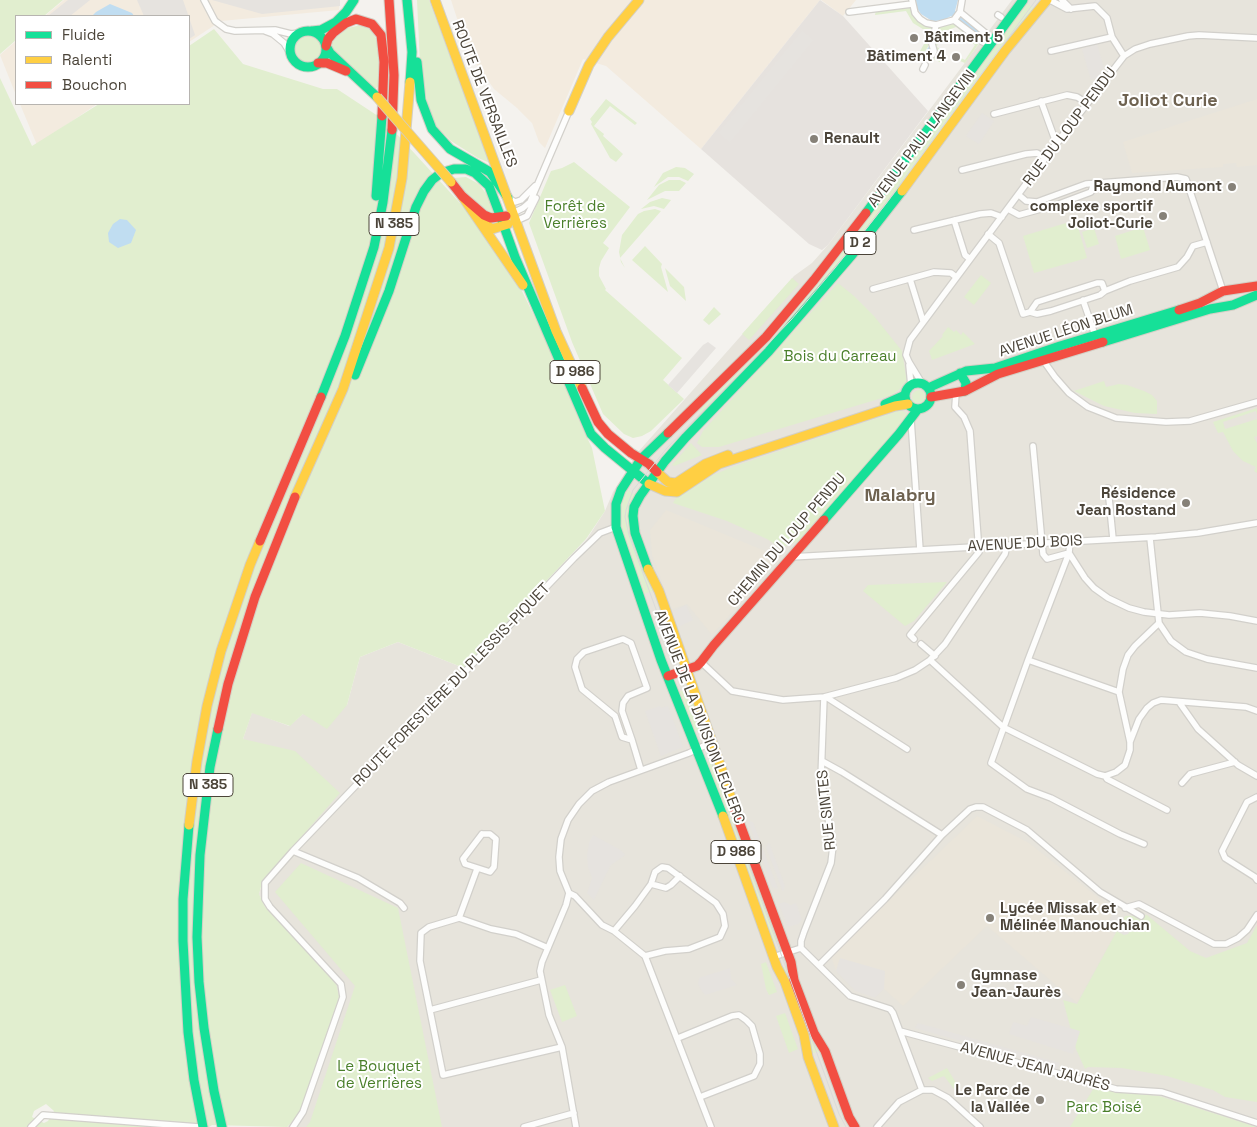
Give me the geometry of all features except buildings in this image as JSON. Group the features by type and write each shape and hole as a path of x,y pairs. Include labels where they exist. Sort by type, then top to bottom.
{"main road":[{"path":"354,0 336,22 321,30 299,33 292,41 290,49 297,63 306,67 318,63 327,63 355,75"},
{"name":"N 385","path":"201,1127 188,1032 182,898 190,807 205,715 221,651 250,565 330,376 374,247 381,211 392,126 394,75 389,0"},
{"name":"N 385","path":"222,1127 204,1028 199,982 200,855 210,767 228,684 255,597 288,514 343,389 389,248 399,201 406,153 412,52 407,0"},
{"name":"ROUTE DE VERSAILLES","path":"435,0 508,198"},
{"path":"569,111 590,63 608,37 639,0"},
{"name":"AVENUE PAUL LANGEVIN","path":"632,472 766,337 814,280 877,199 1023,0"},
{"name":"AVENUE PAUL LANGEVIN","path":"657,472 686,437 769,351 852,255 1005,51 1048,0"},
{"path":"318,63 324,56 328,39 346,23 356,19 372,24 378,31 382,41 384,85 380,154 376,196 360,276 362,286"},
{"path":"312,31 321,36 330,53 377,97 451,182 520,281 538,312"},
{"path":"412,52 417,57 421,100 432,129 450,148 490,172 508,198"},
{"path":"343,389 352,380 365,351 389,291 416,207 432,180 441,173 454,169 466,169 475,173 489,186 538,312"},
{"path":"462,196 484,215 502,222"},
{"name":"D 986","path":"508,198 556,331 598,422 608,434 642,460"},
{"path":"473,213 490,228 496,229 502,222 514,217"},
{"name":"AVENUE LÉON BLUM","path":"926,386 960,373 995,368 1200,303 1223,291 1257,286"},
{"path":"1235,290 1238,302"},
{"name":"AVENUE LÉON BLUM","path":"931,397 960,392 998,374 1210,309 1233,305 1257,295"},
{"path":"1213,297 1216,309"},
{"name":"D 986","path":"538,312 586,424 596,440 624,462 632,472"},
{"path":"960,373 966,384 960,392"},
{"path":"642,460 665,480 670,483 676,483 711,460 887,403 907,400 918,409 928,404 931,397 926,386 917,384 907,390 907,400"},
{"path":"632,472 658,488 677,492 719,464 895,406 907,400"},
{"name":"CHEMIN DU LOUP PENDU","path":"668,676 697,666 701,662 911,420 918,409"},
{"name":"AVENUE DE LA DIVISION LECLERC","path":"632,472 616,504 616,526 639,598 785,982 804,1035 808,1057 834,1127"},
{"name":"D 2","path":"649,484 657,472"},
{"name":"AVENUE DE LA DIVISION LECLERC","path":"649,484 634,507 635,533 651,578 659,591 757,874 787,952 794,980 814,1033 825,1051 848,1117 854,1127"}],"street":[{"path":"204,0 215,21 226,29 235,31 275,30 291,34 299,33"},
{"path":"957,16 962,0"},
{"path":"1048,0 1062,8 1071,9 1095,6 1099,0"},
{"path":"1062,0 1071,9"},
{"path":"849,12 912,2 915,13 920,19 934,25 957,16"},
{"path":"1095,6 1107,18 1112,36 1124,56"},
{"path":"957,16 988,35"},
{"path":"957,16 982,42"},
{"path":"928,56 932,55 934,51 932,44 934,25"},
{"path":"260,30 279,38 288,47 292,56"},
{"path":"1051,51 1112,36"},
{"name":"RUE DU LOUP PENDU","path":"911,386 909,362 906,356 908,344 923,321 1045,158 1124,56 1150,44 1188,36 1257,38"},
{"path":"994,114 1067,95 1078,97 1087,103"},
{"path":"1041,101 1054,137 1059,141"},
{"path":"514,217 528,204 569,111"},
{"path":"962,170 1026,154 1037,153 1045,158"},
{"path":"514,217 526,217 530,211 541,185 547,162"},
{"path":"508,198 515,202 521,200 543,173"},
{"path":"1019,195 1026,201 1036,202 1086,184 1177,177 1186,179 1223,291"},
{"path":"1008,209 1019,215 1059,204 1091,192 1094,183"},
{"path":"914,230 990,213 1002,217"},
{"path":"954,220 964,254 970,259"},
{"path":"988,234 999,243 1024,314 1051,311 1100,295 1105,291 1130,281 1178,266 1187,257 1192,246 1208,242"},
{"path":"873,289 934,272 951,273 956,277"},
{"path":"910,279 923,321"},
{"path":"1030,312 1037,302 1097,283 1102,283 1105,291"},
{"path":"1083,300 1095,335"},
{"path":"1043,360 1069,393 1088,407 1116,418 1166,422 1190,421 1257,402"},
{"path":"909,362 926,386"},
{"path":"914,639 910,635 979,552 970,431 964,417 954,402 960,392"},
{"path":"911,420 920,550"},
{"path":"1033,446 1043,554 1048,559 1069,553"},
{"path":"1108,488 1113,539"},
{"name":"AVENUE DU BOIS","path":"791,557 1150,538 1198,533 1257,523"},
{"name":"ROUTE FORESTIÈRE DU PLESSIS-PIQUET","path":"293,1127 304,1112 342,997 341,984 270,907 265,899 265,883 293,851 586,546 600,533 616,526"},
{"path":"1150,538 1157,614 1159,623 1171,641 1186,652 1207,659 1257,668"},
{"path":"1070,542 1069,553 991,763 1000,771 1032,791 1051,798 1114,831 1144,844"},
{"path":"701,662 732,691 784,700 825,697 896,678 915,670 932,658 945,644 1005,554 1007,545"},
{"path":"1069,553 1085,578 1102,594 1129,608 1157,614 1200,613 1257,621"},
{"path":"1105,776 1116,772 1125,765 1129,755 1130,742 1119,692 1123,669 1128,655 1140,640 1159,623"},
{"path":"632,740 622,737 615,716 582,689 575,666 577,659 584,652 624,639 631,643 647,688 628,696 623,702 622,711 632,740 641,770"},
{"path":"921,644 932,658 1003,727 1097,774 1105,776 1167,810"},
{"path":"1028,660 1119,692"},
{"path":"825,697 907,749"},
{"name":"RUE SINTES","path":"800,948 804,932 831,863 833,846 821,778 825,697"},
{"path":"1130,742 1139,720 1150,705 1161,700 1246,707 1257,711"},
{"path":"1178,702 1198,729 1235,762 1257,776"},
{"path":"576,1127 562,1047 549,1015 546,996 540,980 542,962 566,905 569,893 560,871 561,839 568,820 579,804 592,791 609,782 689,753 712,742"},
{"path":"822,761 942,835"},
{"path":"1182,783 1190,774 1235,762"},
{"path":"1257,797 1247,802 1222,851 1225,858 1255,876 1257,880"},
{"path":"819,965 886,899 942,835 970,809 983,807 1027,830 1100,892 1141,916"},
{"path":"482,834 490,834 496,838 494,867 490,872 477,869 465,864 463,859 482,834"},
{"path":"293,851 358,878 400,903 404,908"},
{"path":"614,931 651,884 655,872 662,867 668,868 716,903 723,914 725,926 720,936 689,949 665,951 645,956"},
{"path":"459,918 477,869"},
{"path":"651,884 666,888 680,876"},
{"path":"569,893 575,896 602,925 614,931 645,956 711,1127"},
{"path":"1125,908 1139,904 1214,944 1226,944 1238,938 1247,930 1257,915"},
{"path":"548,948 516,934 490,929 459,918 429,927 421,933 420,961 443,1076 562,1047"},
{"path":"774,957 800,948 850,996 890,1009 922,1090"},
{"path":"430,1010 540,980"},
{"path":"678,1038 732,1016 739,1015 752,1026 760,1054 760,1064 754,1076 700,1097"},
{"name":"AVENUE JEAN JAURÈS","path":"900,1031 1116,1089 1162,1092 1257,1122"},
{"path":"877,1127 899,1102 922,1090 933,1090 948,1098 980,1127"},
{"path":"524,1127 574,1113"},
{"path":"31,1127 43,1114 201,1127"}],"shaded area":[{"path":"64,0 340,0 339,10 221,21 190,41 190,15 46,15"},
{"path":"68,0 90,0 71,15 49,15"},
{"path":"137,0 183,0 188,15 144,15"},
{"path":"212,0 340,0 340,6 262,14"},
{"path":"451,0 820,0 701,149 606,66 583,59 545,148 539,142 532,123 494,89 468,52"},
{"path":"820,0 843,16 928,111 828,245 822,250 809,244 701,149"},
{"path":"821,0 856,0 843,16"},
{"path":"1012,0 1257,0 1257,1127 287,1127 293,1121 264,907 259,894 263,880 292,845 243,739 252,712 289,726 303,714 347,705 360,657 398,642 464,668 587,539 638,452 794,276 812,263 828,245"},
{"path":"190,20 195,35 190,38"},
{"path":"802,30 814,40 730,143 718,133"},
{"path":"15,42 15,92 0,55"},
{"path":"1097,44 1104,68 1100,70 1101,74 1097,80 1096,78 1091,80 1082,49"},
{"path":"1257,99 1257,165 1237,167 1236,163 1223,164 1223,167 1132,173 1123,142"},
{"path":"20,105 96,105 37,145"},
{"path":"982,113 994,121 979,144 966,136"},
{"path":"708,342 716,348 677,393 668,385 703,345"},
{"path":"666,510 772,554 775,564 712,635 687,604 672,609 652,555 650,530"},
{"path":"686,605 693,620 676,628 670,613"},
{"path":"660,706 661,708 668,706 683,747 661,756 645,711"},
{"name":"Lycée Missak et Mélinée Manouchian","path":"977,816 1029,843 1114,910 1105,927 1115,934 1077,1003 987,926 903,1006 884,989 875,998 855,991 836,971 831,956"},
{"path":"748,821 753,822 778,889 772,887"},
{"path":"593,835 622,851 625,855 611,865 594,900 587,893 592,878 588,867 587,855 589,843"},
{"path":"769,842 785,886 783,892 766,847"},
{"path":"784,902 791,905 796,903 802,920 798,924 788,927 779,904"},
{"path":"1113,913 1133,925 1128,934 1124,935 1107,926"},
{"path":"840,958 885,971 884,989 875,998 855,991 836,971"},
{"path":"730,968 731,979 737,985 705,995 698,984 699,978"},
{"path":"1031,1017 1080,1031 1073,1054 1009,1034 1013,1022 1027,1026"},
{"path":"918,1023 1060,1063 1058,1069 915,1028"}],"green space":[{"path":"0,0 63,0 45,15 15,15 15,41 0,54"},
{"path":"417,0 429,0 490,163 478,158 451,141 437,127 430,116 420,64"},
{"path":"1025,2 1034,8 851,252 843,245"},
{"path":"911,5 911,8 932,26 930,43 923,55 919,53 924,44 926,31 913,23 906,11 875,15 876,10"},
{"path":"955,22 980,42 965,63 960,61 961,58 965,60 975,45 971,42 972,39 956,27 940,33 937,47 946,52 942,63 931,58 937,51 934,49 936,27"},
{"path":"361,25 371,30 378,42 380,85 375,89 334,53 331,47 331,41 348,28"},
{"path":"214,29 243,64 323,89 337,89 384,120 480,225 520,287 549,346 592,448 605,511 586,539 464,668 398,642 360,657 347,705 327,729 303,714 290,726 252,713 243,739 295,751 340,793 263,880 259,894 265,907 336,983 339,997 300,1112 287,1127 212,1125 209,1127 0,1127 0,78 32,146 97,105 190,105 190,45","holes":["46,1104 54,1111 48,1121 44,1123 32,1117 34,1111"]},
{"path":"308,36 317,40 321,49 317,58 308,62 299,58 295,49 299,40"},
{"path":"606,99 637,123 635,125 610,106 594,126 623,154 616,162 610,158 590,119"},
{"name":"Forêt de Verrières","path":"574,162 630,207 603,243 609,248 599,268 599,276 605,290 682,358 663,380 684,399 651,431 642,436 633,438 624,434 603,414 572,342 529,223 551,171"},
{"path":"676,167 685,168 694,174 688,181 679,177 668,177 654,187 663,173"},
{"path":"466,177 479,184 490,199 493,212 490,214 481,209 454,178"},
{"path":"669,180 680,180 686,183 679,191 665,191 647,200 659,185"},
{"path":"662,198 671,200 664,209 654,206 641,209 650,202"},
{"path":"655,209 661,211 620,258 619,252 622,235 638,214"},
{"path":"1076,220 1087,258 1034,273 1023,236"},
{"path":"1143,227 1150,250 1121,259 1115,236"},
{"path":"1094,228 1099,244 1087,248 1082,232"},
{"path":"645,246 662,264 661,267 668,292 632,260"},
{"path":"841,249 849,255 796,317 703,415 697,409"},
{"path":"665,268 684,287 686,301 670,286"},
{"path":"981,275 991,283 974,305 964,297"},
{"path":"792,278 799,284 749,340 742,334"},
{"name":"Bois du Carreau","path":"838,283 874,316 902,351 907,383 892,395 719,447 702,447 697,443 703,431"},
{"path":"714,307 721,314 709,325 703,320"},
{"path":"948,327 954,332 956,330 961,335 963,332 975,344 932,360 929,351 943,336"},
{"path":"1104,381 1106,387 1119,384 1127,385 1152,395 1157,401 1157,414 1135,413 1104,406 1074,391"},
{"path":"916,390 922,390 926,397 922,404 916,404 912,400 912,394"},
{"path":"1257,408 1257,415 1256,411 1223,422 1225,429 1257,419 1257,436 1254,437 1257,443 1257,473 1254,471 1256,467 1243,461 1233,451 1223,432 1218,433 1213,422"},
{"name":"Bois du Carreau","path":"901,410 908,414 905,420 799,541 781,548 767,539 727,521 673,503 676,498 713,475 735,466"},
{"path":"691,443 702,455 674,466 672,465"},
{"path":"626,488 634,495 629,509 630,529 655,590 641,595 619,526 618,511"},
{"path":"947,582 914,621 905,626 863,591 868,585"},
{"path":"689,688 703,728 693,732 678,692"},
{"path":"715,760 780,940 771,943 705,763"},
{"name":"Le Bouquet de Verrières","path":"301,863 398,908 442,1127 306,1127 310,1122 355,986 275,892"},
{"path":"1147,915 1190,951 1206,958 1247,943 1257,925 1257,1102 1225,1097 1213,1090 1167,1076 1122,1068 1088,1067 1085,1069 1076,1049 1063,1000 1077,1004 1125,916"},
{"path":"766,962 777,992 769,995 761,964"},
{"path":"789,965 822,1050 809,1055 780,969"},
{"path":"565,985 577,1016 562,1022 550,990"},
{"path":"785,1013 798,1049 789,1053 776,1016"},
{"path":"947,1068 959,1088 954,1089 944,1076 932,1081 928,1078"},
{"name":"Parc Boisé","path":"1095,1086 1115,1092 1159,1096 1257,1127 1070,1127"}],"water":[{"path":"916,0 958,0 955,11 983,33 979,38 951,16 944,20 935,21 930,55 925,52 930,45 932,21 921,14 917,8"},
{"path":"110,4 133,15 93,15"},
{"path":"120,219 127,220 136,230 131,243 118,248 109,242 108,233 113,224"}],"tram line":[{"path":"846,1127 839,1114 629,535 625,517 626,510 633,490 667,448 791,320 835,268 885,205 1036,0"}],"traffic: fast":[{"path":"312,31 321,30 336,22 354,0"},
{"path":"407,0 412,52 410,82"},
{"path":"866,213 1023,0"},
{"path":"308,31 321,36 326,49 321,62 308,67 295,62 290,49 295,36 308,31"},
{"path":"326,46 330,53 377,97"},
{"path":"417,62 421,100 432,129 450,149 490,172 508,198"},
{"path":"376,196 382,116"},
{"path":"321,397 345,336 374,247 383,202 392,130"},
{"path":"355,375 389,291 416,207 432,180 441,173 454,169 466,169 475,173 489,186 501,218"},
{"path":"648,569 635,533 633,516 634,507 640,496 665,461 769,351 852,255 902,191"},
{"path":"501,218 515,257 591,434 649,484"},
{"path":"1103,342 1210,309 1233,305 1257,295"},
{"path":"928,388 966,371 995,368 1179,310"},
{"path":"960,373 966,383 965,391"},
{"path":"918,383 927,387 931,396 927,405 918,409 909,405 905,396 909,387 918,383"},
{"path":"885,404 905,395"},
{"path":"824,520 899,434 918,409"},
{"path":"668,433 641,459 621,490 616,504 616,527 661,660 723,816"},
{"path":"218,729 210,767 200,855 197,937 204,1028 222,1127"},
{"path":"189,825 183,899 183,941 188,1032 194,1080 203,1127"}],"traffic: slow":[{"path":"435,0 556,331 582,388"},
{"path":"569,111 589,65 608,37 639,0"},
{"path":"902,191 1005,51 1047,0"},
{"path":"295,497 343,389 389,248 402,178 410,82"},
{"path":"377,97 451,182"},
{"path":"462,196 523,285"},
{"path":"482,222 492,229 508,224"},
{"path":"649,484 665,491 677,492 719,464 895,406 908,404"},
{"path":"657,472 668,482 676,483 705,464 728,455"},
{"path":"189,825 197,761 207,706 221,651 260,541"},
{"path":"648,569 659,591 733,805"},
{"path":"723,816 777,967 785,982 804,1035 808,1057 834,1127"}],"traffic: jam":[{"path":"389,0 394,75 392,130"},
{"path":"326,46 328,39 333,33 346,23 356,19 372,24 381,35 384,62 382,116"},
{"path":"318,63 327,63 346,71"},
{"path":"451,182 462,196 484,215 491,218 506,216"},
{"path":"668,433 766,337 814,280 866,213"},
{"path":"1179,310 1200,303 1223,291 1257,286"},
{"path":"931,397 965,391 998,374 1103,342"},
{"path":"582,388 598,422 608,434 657,472"},
{"path":"260,541 321,397"},
{"path":"218,729 228,684 255,597 295,497"},
{"path":"668,676 697,666 824,520"},
{"path":"733,805 791,962 794,980 814,1033 825,1051 849,1117 855,1127"}],"place":[{"name":"Bâtiment 5","path":"914,38"},
{"name":"Bâtiment 4","path":"956,57"},
{"name":"Renault","path":"814,139"},
{"name":"Raymond Aumont","path":"1232,187"},
{"name":"complexe sportif Joliot-Curie","path":"1163,216"},
{"name":"Résidence Jean Rostand","path":"1186,503"},
{"name":"Lycée Missak et Mélinée Manouchian","path":"990,918"},
{"name":"Gymnase Jean-Jaurès","path":"961,985"},
{"name":"Le Parc de la Vallée","path":"1040,1100"}],"district":[{"name":"Joliot Curie","path":"1168,101"},
{"name":"Malabry","path":"900,496"}]}
